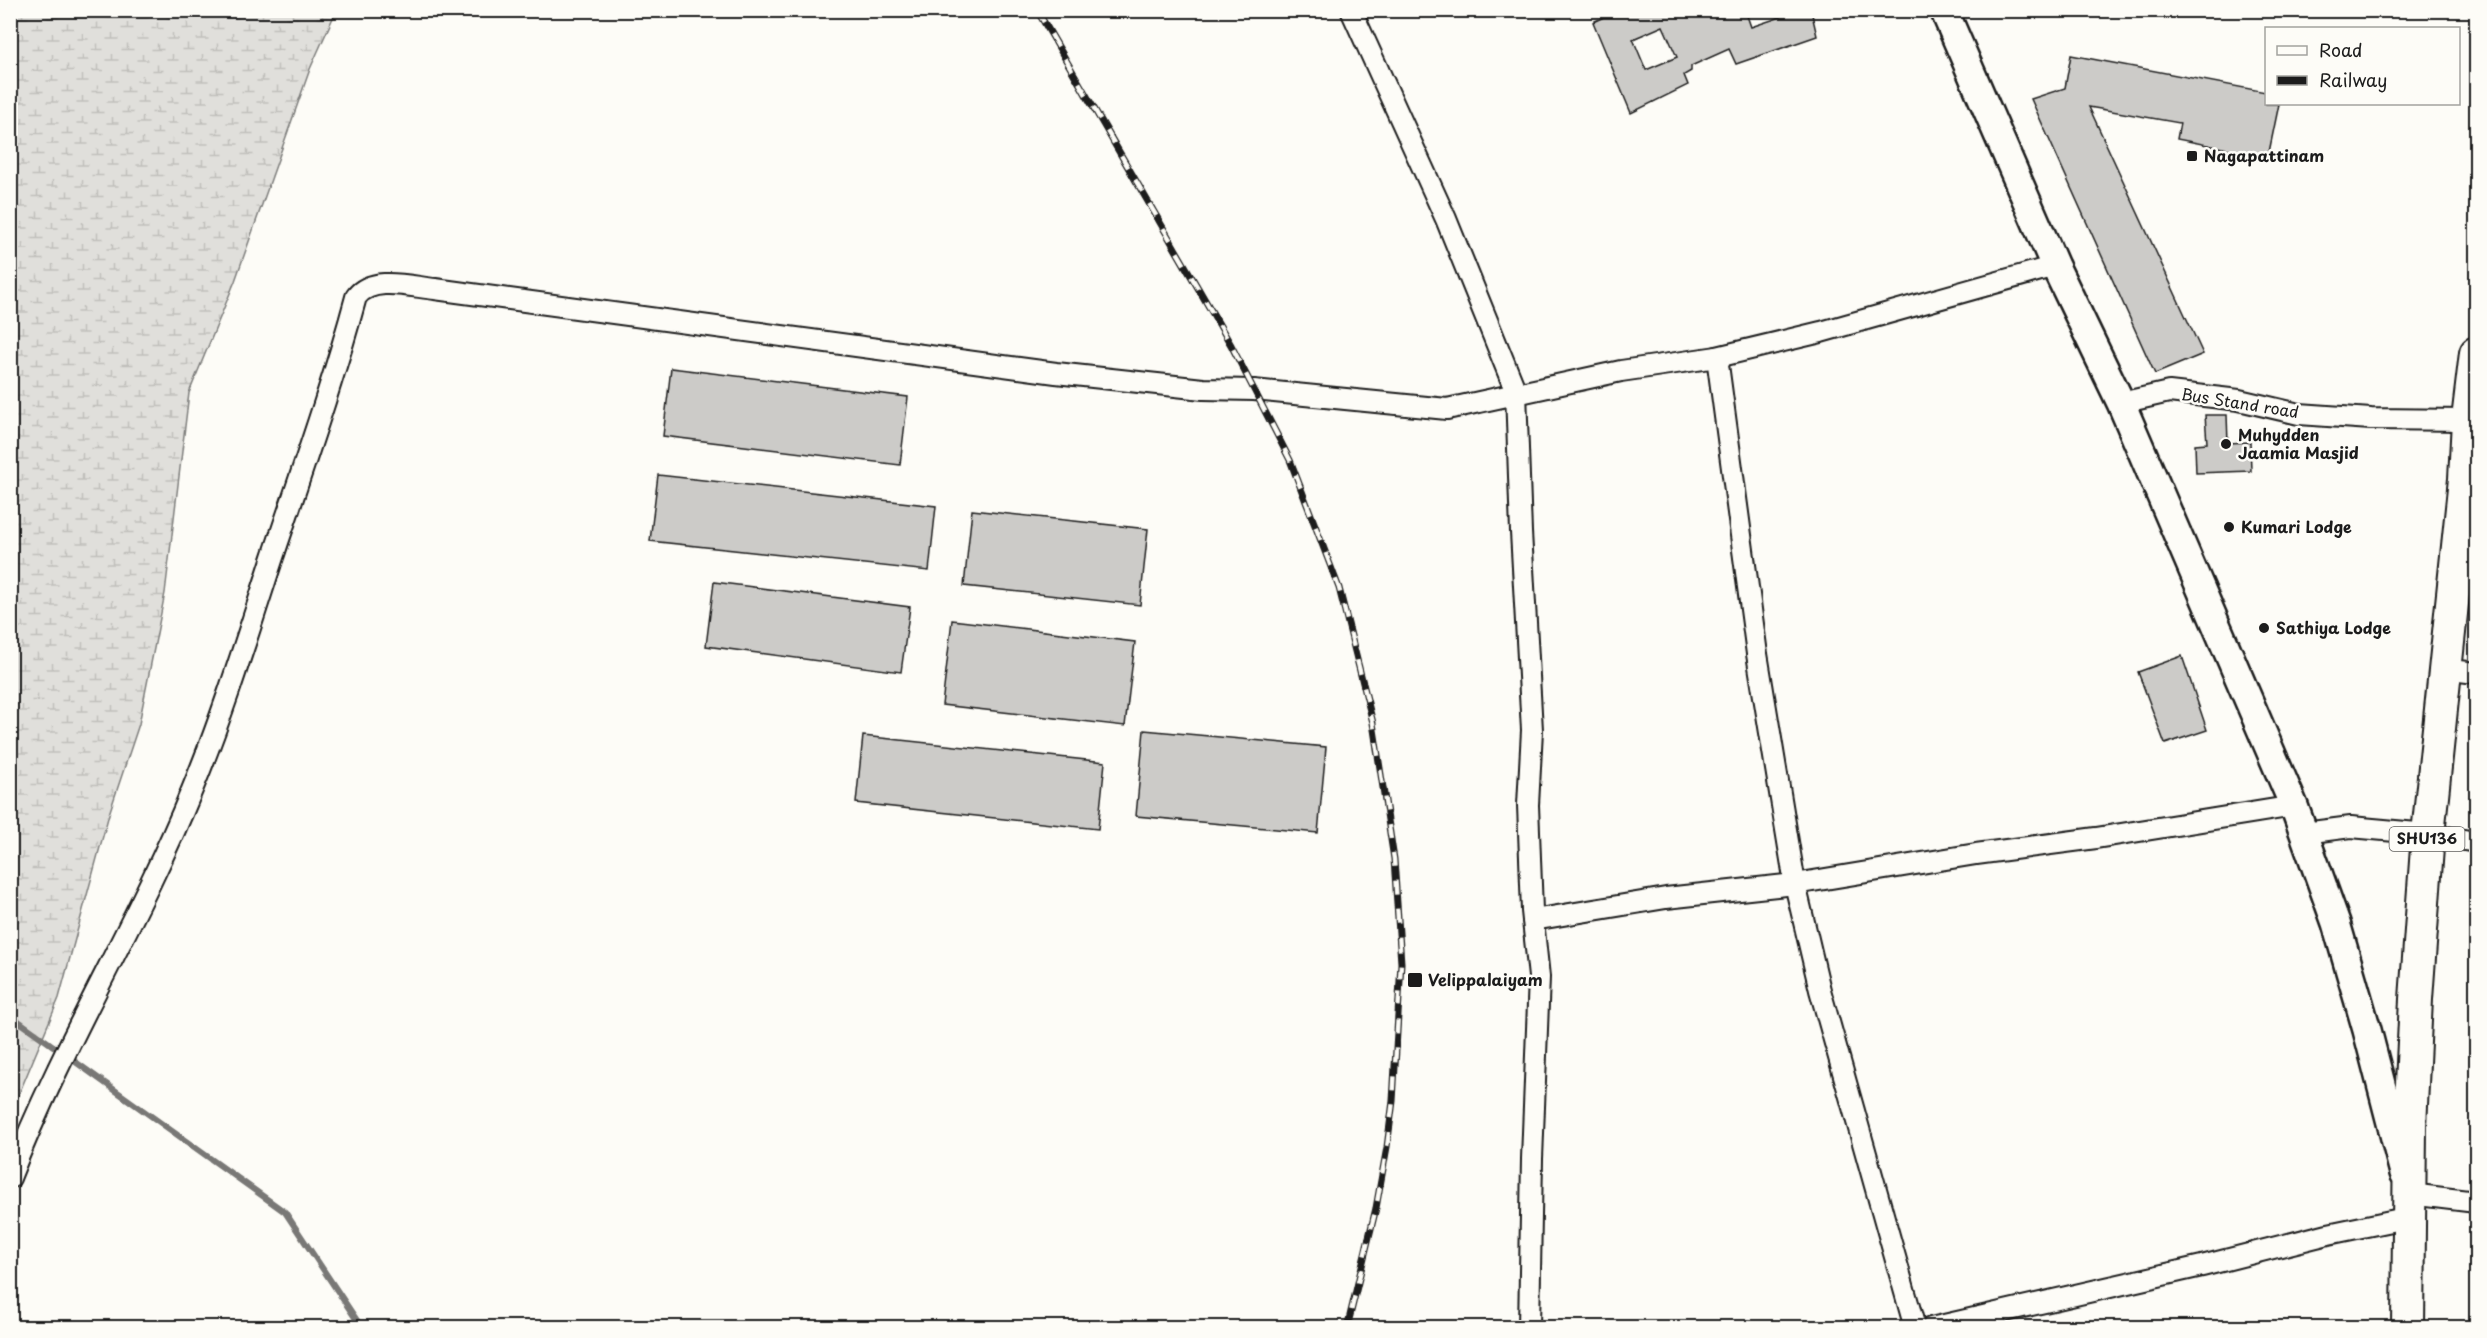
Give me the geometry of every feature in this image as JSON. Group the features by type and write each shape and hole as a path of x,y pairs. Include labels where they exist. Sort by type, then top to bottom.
{"main road":[{"path":"1944,10 2055,266 2121,404 2294,806 2336,923 2367,1030 2410,1205"},
{"name":"SHU136","path":"2408,1328 2410,1127 2428,834 2444,669 2471,480 2468,420 2476,352"}],"street":[{"path":"1351,10 1446,219 1516,392 1532,730 1528,805 1533,920 1539,977 1532,1159 1529,1328"},
{"path":"10,1178 62,1061 126,936 192,790 222,712 281,535 356,297 363,290 378,285 554,304 955,360 1203,389 1254,390 1447,409 1516,392 1621,371 1717,357 1821,332 2055,266"},
{"path":"1717,357 1745,571 1795,884 1820,990 1915,1328"},
{"name":"Bus Stand road","path":"2121,404 2169,392 2239,400 2299,414 2371,419 2468,420"},
{"path":"2444,669 2476,673"},
{"path":"1533,920 1666,898 1795,884 2294,806"},
{"path":"2304,833 2351,827 2428,834 2476,842"},
{"path":"1931,1328 2410,1205 2476,1202"}],"green space":[{"path":"11,10 336,11 310,69 235,281 189,393 165,593 139,724 109,814 59,998 11,1113"}],"building":[{"path":"1619,10 1745,10 1751,27 1781,17 1779,10 1811,10 1817,36 1736,64 1729,49 1691,66 1691,71 1684,75 1688,85 1631,113 1593,22","holes":["1663,26 1677,57 1646,70 1633,39"]},
{"path":"2071,55 2265,92 2265,105 2279,105 2268,157 2177,139 2180,123 2089,107 2203,354 2155,374 2031,99 2065,88"},
{"path":"671,368 908,397 900,465 663,436"},
{"name":"Muhydden Jaamia Masjid","path":"2205,415 2227,415 2228,443 2250,442 2251,471 2196,473 2195,444 2207,443"},
{"path":"658,475 936,506 929,571 650,541"},
{"path":"972,510 1148,529 1140,605 964,586"},
{"path":"714,582 910,607 901,672 706,646"},
{"path":"952,620 1135,642 1125,726 942,705"},
{"path":"2182,656 2207,730 2165,744 2138,672"},
{"path":"1144,730 1326,747 1318,833 1136,816"},
{"path":"863,736 1105,762 1098,829 856,803"}],"waterway":[{"path":"10,1015 285,1212 362,1328"}],"railway":[{"path":"1037,10 1231,345 1290,460 1339,588 1373,723 1394,859 1401,963 1393,1101 1387,1147 1376,1208 1347,1328"}],"place":[{"name":"Nagapattinam","path":"2192,156"},
{"name":"Muhydden Jaamia Masjid","path":"2226,444"},
{"name":"Kumari Lodge","path":"2229,527"},
{"name":"Sathiya Lodge","path":"2264,628"},
{"name":"Velippalaiyam","path":"1415,980"}]}
